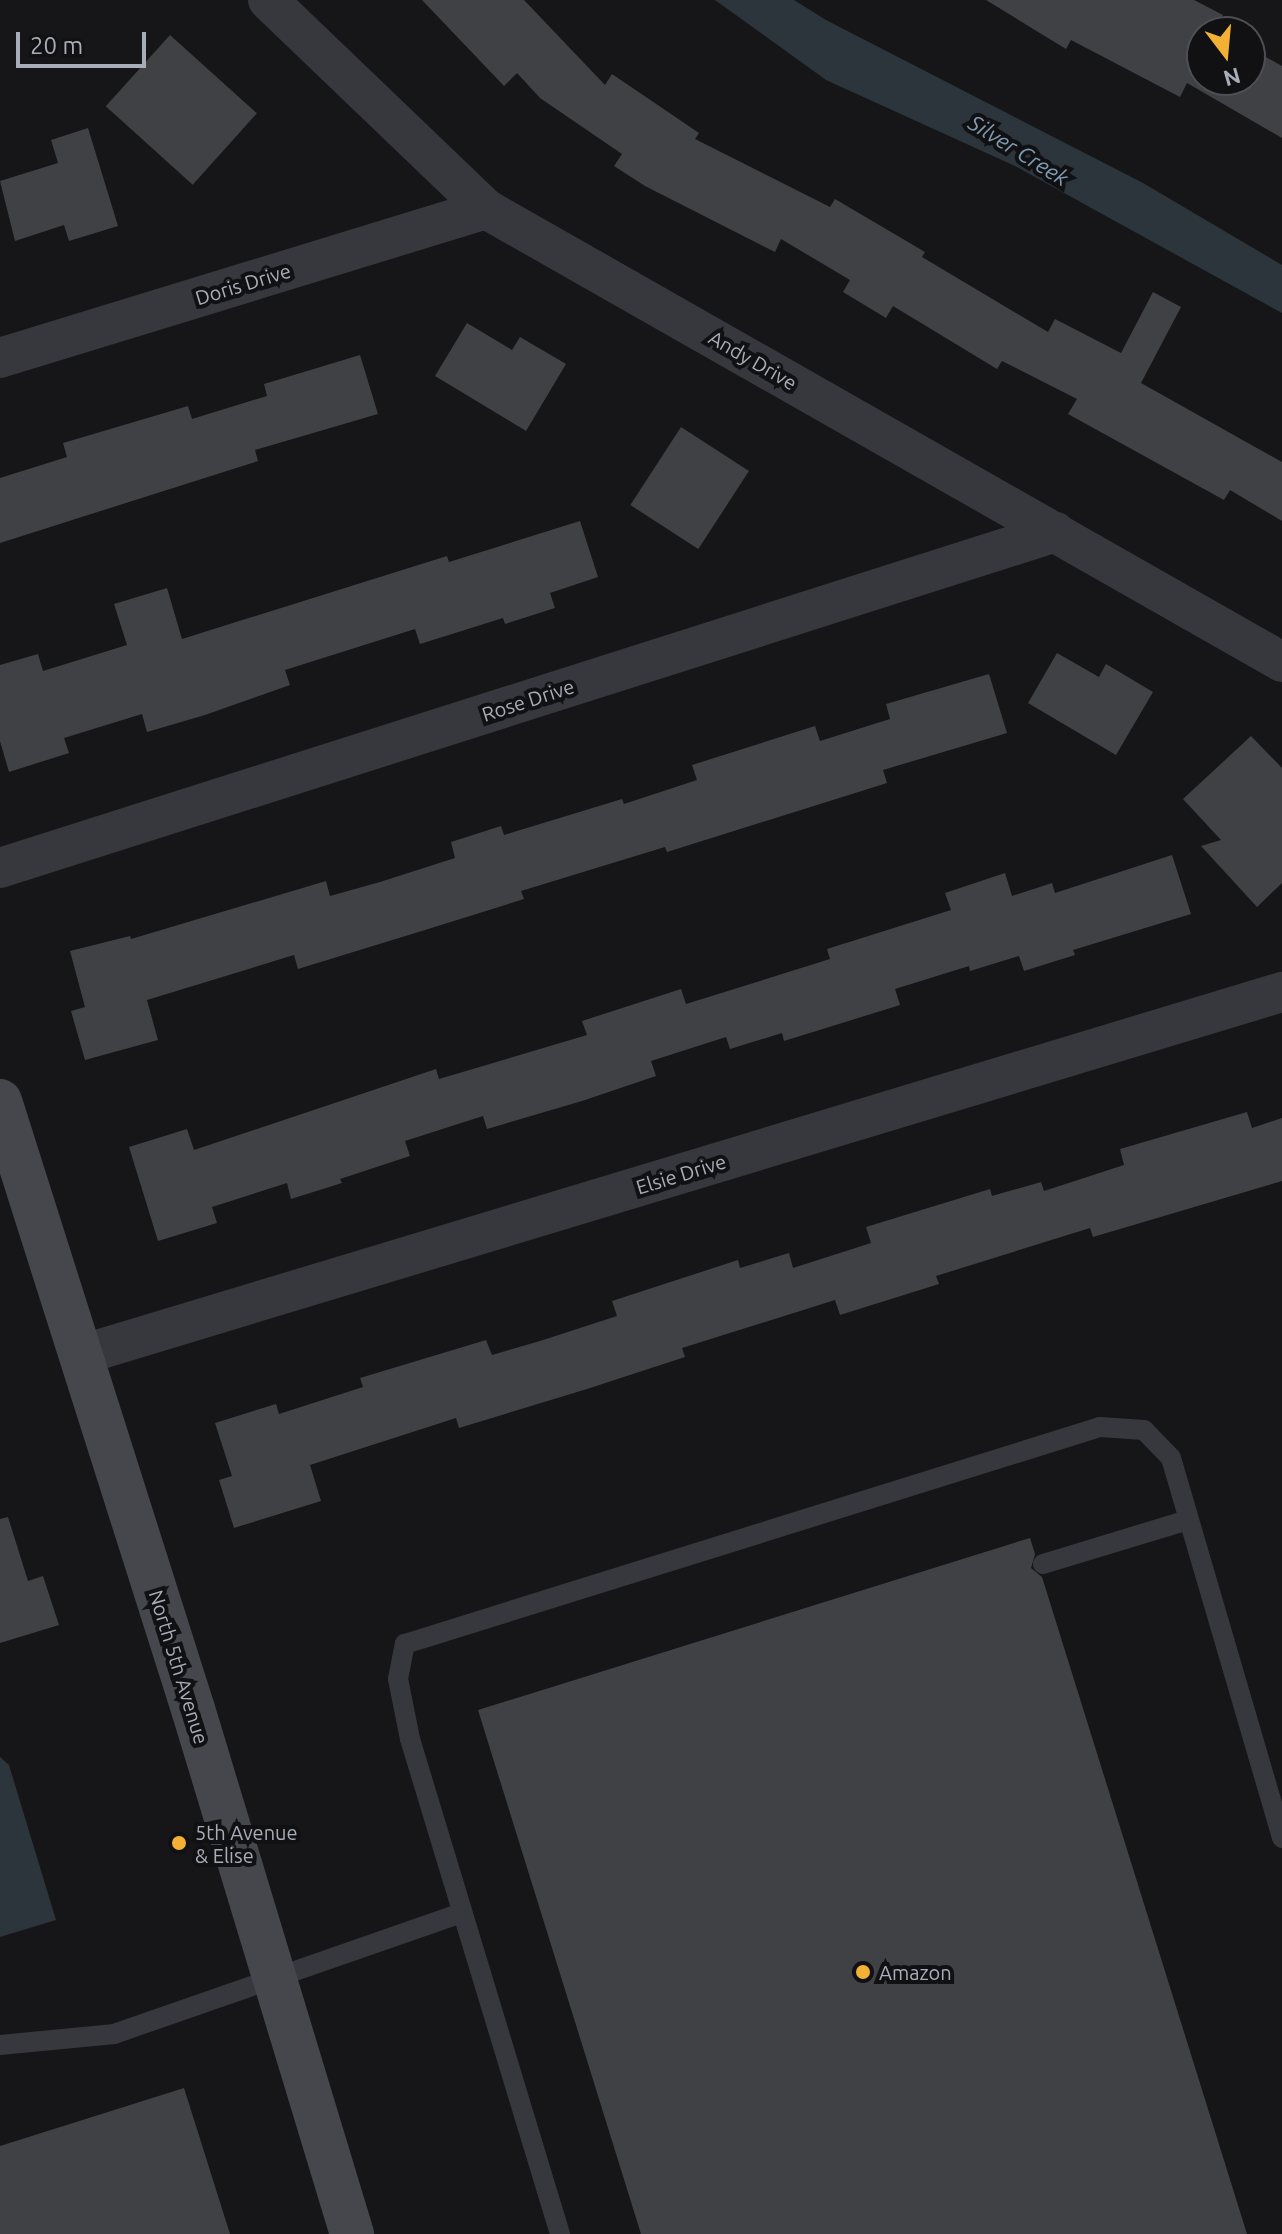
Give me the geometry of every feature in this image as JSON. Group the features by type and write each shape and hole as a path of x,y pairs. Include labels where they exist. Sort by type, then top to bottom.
{"street":[{"name":"Andy Drive","path":"268,0 486,209 1282,662"},
{"name":"Doris Drive","path":"0,358 486,209"},
{"name":"Rose Drive","path":"0,868 1056,532"},
{"name":"Elsie Drive","path":"81,1355 1282,992"},
{"name":"North 5th Avenue","path":"0,1101 352,2234"}],"lane":[{"path":"560,2234 410,1739 398,1679 405,1644 1100,1427 1144,1430 1171,1458 1282,1838"},
{"path":"1043,1564 1188,1520"},
{"path":"0,2045 114,2034 275,1981 462,1913"}],"water":[{"name":"Silver Creek","path":"715,0 794,0 826,20 1143,183 1282,265 1282,313 1015,166 826,80"},
{"path":"0,1757 9,1765 56,1920 0,1937"}],"building":[{"path":"422,0 524,0 605,85 612,74 699,133 695,139 830,207 835,199 925,252 922,257 1048,332 1055,319 1121,353 1153,292 1181,307 1141,383 1282,462 1282,521 1230,490 1224,500 1068,414 1077,399 1002,361 997,369 893,306 886,318 843,292 850,280 781,239 775,252 645,186 614,166 622,154 540,98 517,73 504,86"},
{"path":"986,0 1194,0 1223,15 1186,16 1186,85 1180,97 1071,40 1066,49"},
{"path":"170,35 257,113 193,185 106,106"},
{"path":"1266,57 1282,66 1282,138 1209,96 1266,96"},
{"path":"88,128 118,226 69,241 64,225 15,241 0,181 58,163 51,140"},
{"path":"467,323 512,350 520,337 566,364 526,431 435,376"},
{"path":"360,355 378,414 255,450 258,461 0,543 0,478 67,457 63,443 188,406 192,419 267,396 264,384"},
{"path":"681,427 749,471 698,549 630,505"},
{"path":"580,521 598,577 550,593 555,608 505,624 503,618 420,644 415,629 285,670 290,685 205,715 147,732 142,714 64,738 69,753 9,772 0,741 0,665 38,654 43,671 127,645 114,604 167,588 182,639 447,556 449,562"},
{"path":"1057,653 1099,677 1106,664 1153,692 1116,755 1028,703"},
{"path":"989,674 1007,733 883,770 887,783 667,852 665,847 521,891 524,899 425,930 298,969 294,955 147,1000 158,1040 85,1060 71,1011 85,1007 70,951 130,936 131,939 326,881 330,896 380,882 455,858 451,842 501,826 504,835 622,799 624,804 697,780 692,765 815,726 820,741 890,719 886,704"},
{"path":"1251,736 1282,768 1282,883 1257,907 1201,846 1221,840 1183,799"},
{"path":"1172,855 1191,914 1073,950 1075,955 1024,971 1019,956 970,971 969,966 895,989 900,1005 784,1041 782,1033 730,1049 726,1037 651,1061 656,1076 582,1101 487,1129 483,1116 405,1141 410,1156 340,1179 342,1183 291,1199 287,1183 212,1207 217,1223 158,1241 129,1147 187,1129 194,1150 436,1069 439,1079 587,1035 582,1021 681,989 686,1004 830,959 827,949 951,910 945,893 1005,873 1012,896 1052,883 1055,893"},
{"path":"1247,1112 1252,1128 1282,1118 1282,1181 1093,1237 1090,1228 936,1276 939,1284 840,1315 835,1300 682,1348 685,1357 587,1389 459,1428 456,1418 310,1465 321,1501 234,1528 219,1480 232,1476 215,1423 276,1404 279,1414 363,1387 360,1378 486,1340 492,1355 540,1341 617,1316 612,1301 738,1260 740,1268 789,1253 793,1268 871,1243 866,1227 990,1189 992,1196 1041,1182 1044,1191 1124,1165 1120,1149"},
{"path":"8,1517 28,1581 43,1576 59,1625 0,1643 0,1519"},
{"name":"Amazon","path":"1030,1538 1035,1554 1031,1568 1042,1577 1247,2234 641,2234 478,1710"},
{"path":"184,2088 230,2234 0,2234 0,2146"}],"place":[{"name":"5th Avenue & Elise","path":"179,1843"},
{"name":"Amazon","path":"863,1972"}]}
